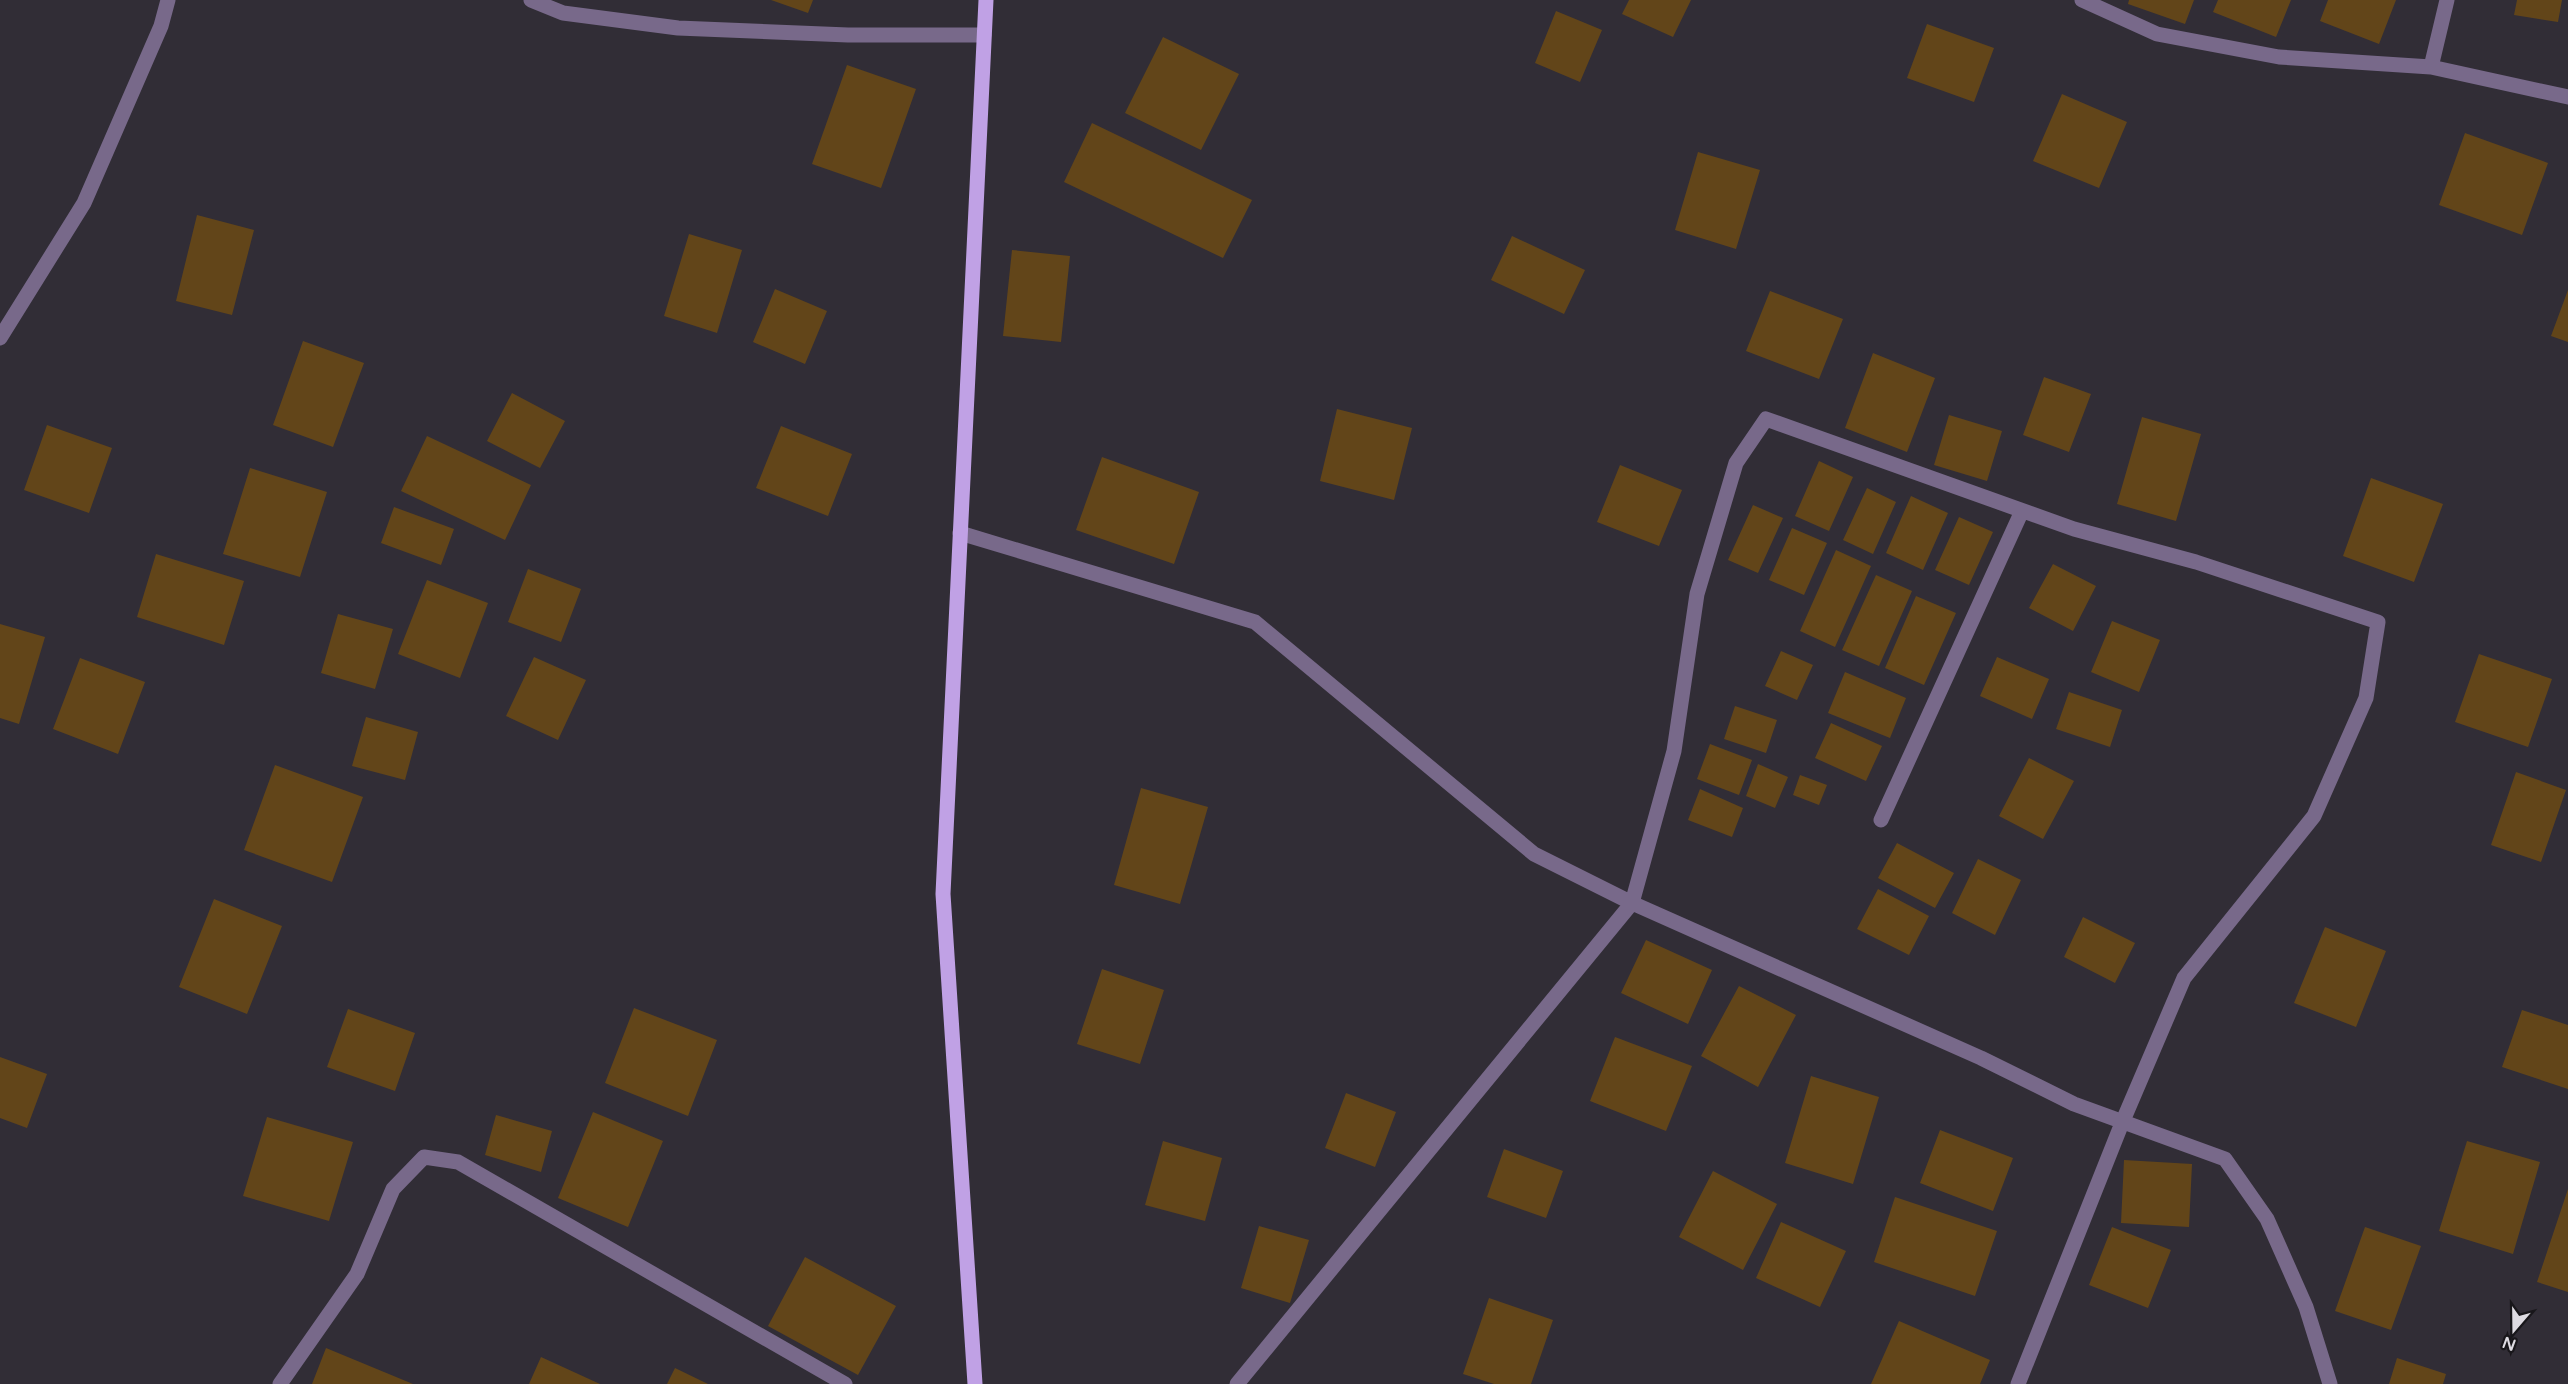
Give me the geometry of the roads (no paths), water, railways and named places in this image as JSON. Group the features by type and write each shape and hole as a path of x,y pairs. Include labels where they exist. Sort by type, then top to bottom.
{"main road":[{"path":"975,1384 943,894 986,0"}],"street":[{"path":"0,338 84,203 160,26 168,0"},
{"path":"531,0 563,13 678,28 836,35 984,35"},
{"path":"2082,0 2157,34 2279,57 2431,67 2568,97"},
{"path":"2431,67 2447,0"},
{"path":"1238,1384 1632,903 1674,751 1697,594 1736,464 1766,419 2074,529 2196,562 2378,622 2366,698 2314,816 2184,978 2122,1123 2018,1384"},
{"path":"1881,820 2022,511"},
{"path":"960,533 1255,622 1534,854 1632,903 1981,1058 2074,1104 2225,1159 2267,1218 2306,1306 2330,1384"},
{"path":"280,1384 357,1274 393,1189 424,1157 458,1162 845,1384"}]}
